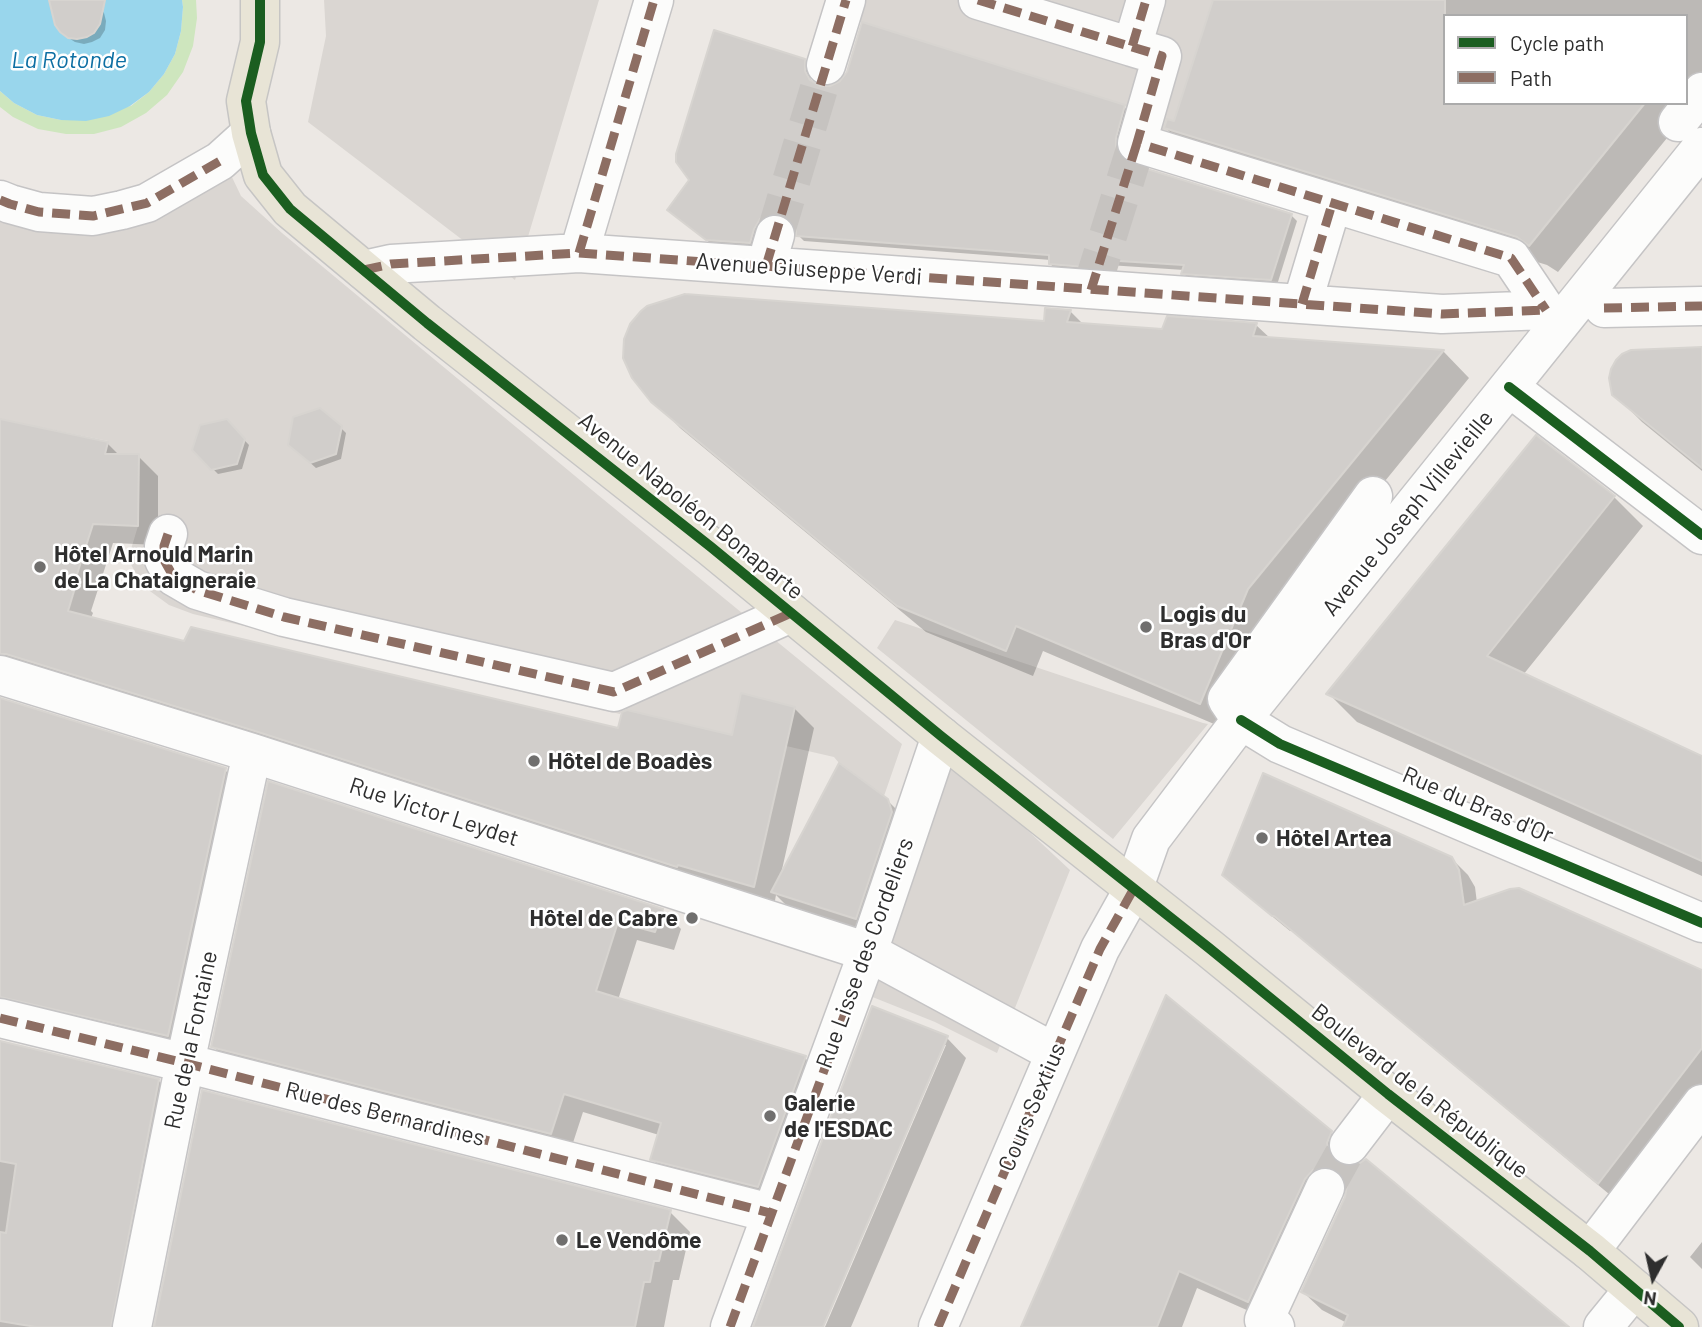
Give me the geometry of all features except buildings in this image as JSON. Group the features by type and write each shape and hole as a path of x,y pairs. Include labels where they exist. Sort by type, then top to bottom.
{"main road":[{"name":"Avenue Napoléon Bonaparte","path":"260,0 260,42 246,101 251,133 263,176 290,209 427,323 711,547 1133,890"},
{"name":"Boulevard de la République","path":"1133,890 1590,1251 1679,1327"}],"street":[{"path":"579,253 654,0"},
{"path":"825,65 846,0"},
{"path":"978,0 1132,47 1146,0"},
{"name":"Avenue Giuseppe Verdi","path":"364,270 391,264 579,253 770,251 1303,304 1442,314 1546,310 1511,258 1137,143 1162,56 1132,47"},
{"name":"Avenue Joseph Villevieille","path":"1133,890 1151,839 1241,720 1509,387 1690,134 1702,92"},
{"path":"0,200 39,212 93,216 147,203 220,161 251,133"},
{"path":"1303,304 1332,204"},
{"path":"1604,309 1702,306"},
{"path":"1509,387 1702,534"},
{"path":"1241,720 1227,699 1373,496"},
{"path":"168,534 164,546 164,560 173,576 197,590 284,617 614,692 790,613"},
{"name":"Rue Victor Leydet","path":"0,676 252,753 861,969 1055,1053"},
{"name":"Rue du Bras d'Or","path":"1241,720 1280,744 1702,923"},
{"name":"Rue Lisse des Cordeliers","path":"730,1327 861,969 941,736"},
{"name":"Rue de la Fontaine","path":"132,1327 185,1063 252,753"},
{"name":"Cours Sextius","path":"938,1327 1100,950 1133,890"},
{"name":"Rue des Bernardines","path":"0,1018 770,1213"},
{"path":"1349,1145 1388,1094"},
{"path":"1590,1251 1702,1104"},
{"path":"1275,1327 1264,1320 1325,1188"},
{"path":"1603,1327 1634,1289"}],"green space":[{"path":"182,0 196,0 197,18 193,46 183,72 167,95 146,113 121,127 94,134 66,134 38,129 13,117 0,107 0,91 14,103 37,115 61,120 131,106 149,92 164,74 175,54 181,31"}],"shaded area":[{"path":"324,0 599,0 515,280 308,122 326,36"},
{"path":"833,0 1213,0 1161,161 1113,147 1126,106 855,20"},
{"path":"230,173 241,196 282,233 902,744 884,796 834,757 786,746 794,707 741,694 732,735 623,709 620,714 193,614 169,605 143,586 128,559 138,526 139,454 105,454 108,441 0,419 0,220 51,232 98,231"},
{"path":"895,620 1208,724 1113,839 877,648"},
{"path":"947,755 1070,870 997,1053 935,1022 865,994"}],"water":[{"name":"La Rotonde","path":"0,0 182,0 181,31 175,54 164,74 149,92 130,106 109,116 86,121 61,120 37,115 14,103 0,91"}],"tunnel":[{"path":"775,235 826,65"},
{"path":"1091,290 1137,143"},
{"path":"1325,1188 1349,1145"}],"marked path":[{"path":"579,253 654,0"},
{"path":"766,266 846,0"},
{"path":"978,0 1132,47 1146,0"},
{"path":"1132,47 1162,56 1137,143 1511,258 1546,310"},
{"path":"1091,290 1137,143"},
{"path":"0,200 39,212 93,216 147,203 220,161"},
{"path":"1302,304 1332,204"},
{"path":"364,270 391,264 579,253 1442,314 1546,310"},
{"path":"1604,308 1702,306"},
{"path":"168,534 164,546 164,560 173,576 197,590 284,617 614,692 791,613"},
{"path":"938,1327 1100,949 1133,890"},
{"path":"730,1327 855,986"},
{"path":"0,1018 770,1213"}],"cycle path":[{"path":"260,0 260,42 246,101 251,133 263,175 290,209 427,323 711,547 941,736 1388,1094 1590,1251 1679,1327"},
{"path":"1509,387 1702,535"},
{"path":"1241,720 1280,744 1702,923"}],"place":[{"name":"Hôtel Arnould Marin de La Chataigneraie","path":"40,567"},
{"name":"Logis du Bras d'Or","path":"1146,627"},
{"name":"Hôtel de Boadès","path":"534,761"},
{"name":"Hôtel Artea","path":"1262,838"},
{"name":"Hôtel de Cabre","path":"692,918"},
{"name":"Galerie de l'ESDAC","path":"770,1116"},
{"name":"Le Vendôme","path":"562,1240"}]}
